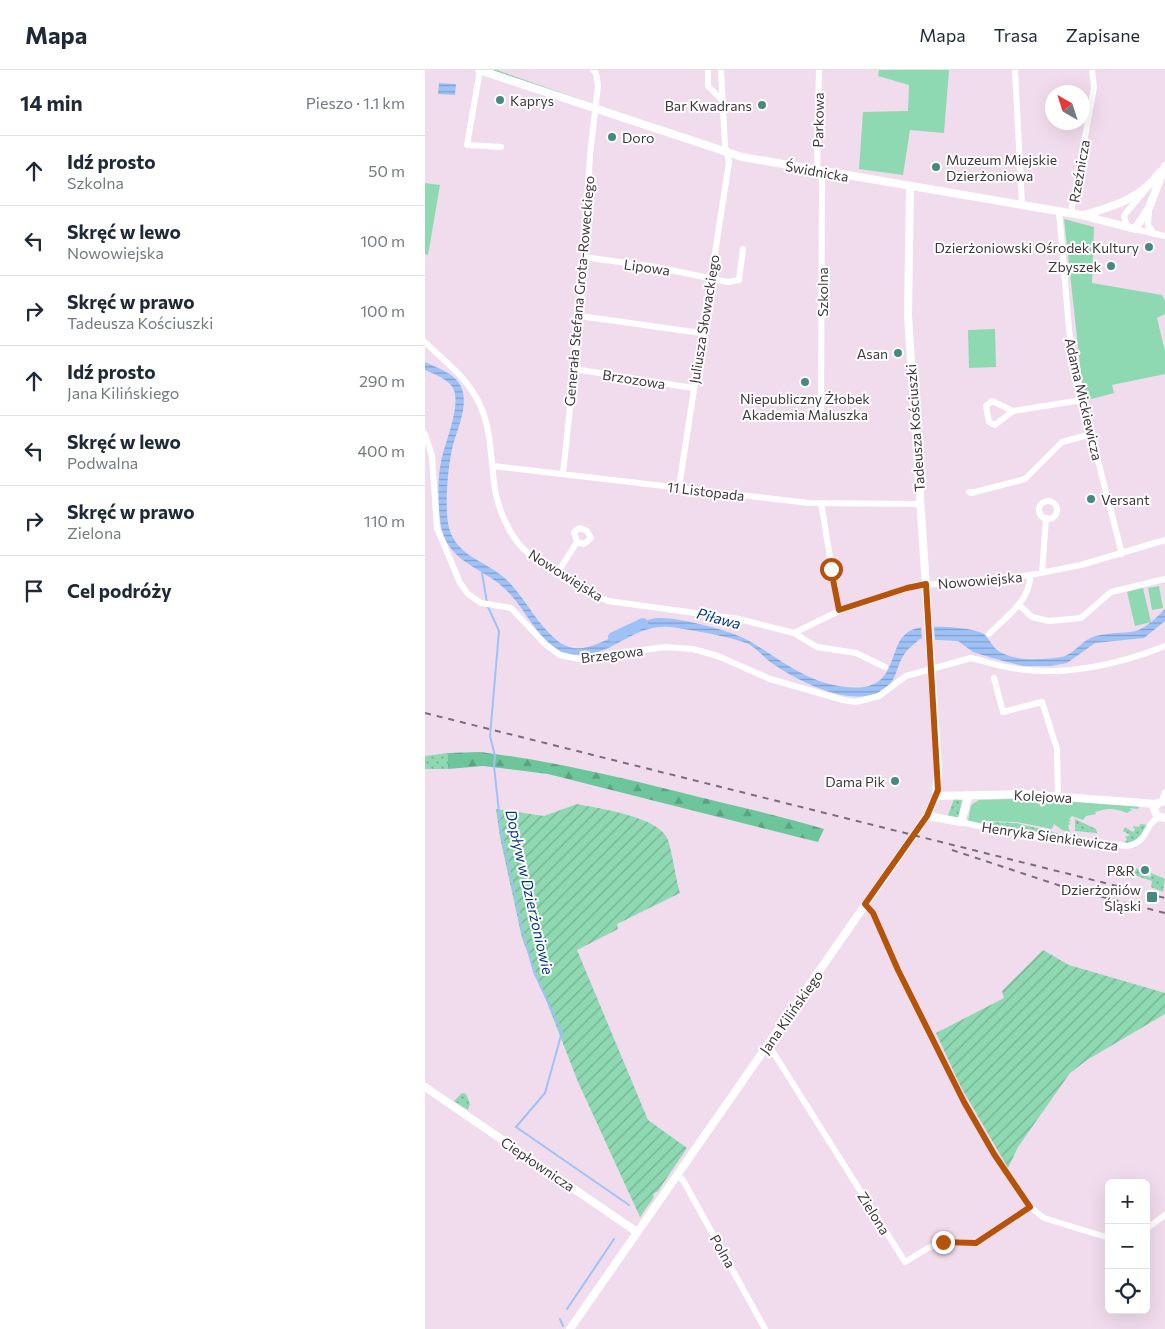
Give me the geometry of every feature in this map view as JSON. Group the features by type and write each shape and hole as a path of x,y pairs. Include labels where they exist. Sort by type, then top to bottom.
{"street":[{"name":"Świdnicka","path":"479,70 726,152 819,171 1081,215 1165,236"},
{"path":"479,70 467,145 501,147"},
{"name":"Generała Stefana Grota-Roweckiego","path":"563,473 580,316 598,86 596,72 593,70"},
{"path":"708,70 708,86 721,99"},
{"name":"Juliusza Słowackiego","path":"679,487 701,333 728,167 721,99 721,70"},
{"name":"Parkowa","path":"819,70 819,171"},
{"path":"1015,70 1022,205"},
{"name":"Rzeźnicza","path":"1071,214 1094,88 1092,70"},
{"path":"712,91 721,87"},
{"path":"1149,208 1131,228 1124,216 1165,165"},
{"path":"1153,234 1149,226 1149,208 1165,165"},
{"name":"Szkolna","path":"819,171 821,413"},
{"name":"Tadeusza Kościuszki","path":"910,186 908,316 930,670"},
{"path":"1081,215 1118,205 1148,187"},
{"name":"Adama Mickiewicza","path":"1059,211 1069,329 1082,400 1123,554"},
{"name":"Lipowa","path":"584,257 710,276 728,282 739,280 743,249"},
{"path":"580,316 701,333"},
{"name":"Nowowiejska","path":"425,342 462,376 473,392 489,431 496,494 510,531 523,548 558,572 595,596 621,604 739,619 794,632 839,610 907,588 926,584 980,582 1042,573 1123,554 1165,540"},
{"name":"Brzozowa","path":"574,369 693,388"},
{"path":"1013,411 1082,400"},
{"name":"Brzegowa","path":"425,434 432,456 439,535 463,588 472,598 489,604 511,608 546,645 567,658 585,658 665,648 693,649 719,656 770,679 843,700 870,700 885,692 905,676 959,660 971,658 1024,670 1073,668 1128,660 1165,646"},
{"path":"969,492 971,494 1025,479 1062,442 1091,434"},
{"name":"11 Listopada","path":"493,466 759,498 821,503 920,504"},
{"path":"821,503 839,610"},
{"path":"1042,573 1046,518"},
{"path":"558,572 577,542"},
{"path":"989,634 1019,605 1029,589 1030,575"},
{"path":"1019,605 1032,617 1049,621 1081,618 1111,592 1165,579"},
{"path":"794,632 817,647 856,653 885,667"},
{"name":"Jana Kilińskiego","path":"570,1329 927,816 936,796 938,768 930,670"},
{"path":"994,678 1003,712 1042,702 1048,715 1057,749 1057,795"},
{"path":"1162,818 1157,804 1165,792"},
{"path":"961,822 969,795"},
{"name":"Kolejowa","path":"936,796 1057,795 1157,804"},
{"name":"Henryka Sienkiewicza","path":"927,816 1000,831 1127,846 1140,842 1152,822 1162,818"},
{"path":"865,904 873,913 898,970 964,1102 994,1154 1030,1207 1044,1218 1105,1237"},
{"name":"Zielona","path":"768,1044 905,1262 928,1248 943,1242 976,1243 1030,1207"},
{"name":"Ciepłownicza","path":"425,1087 637,1232"},
{"name":"Polna","path":"677,1175 687,1188 765,1329"},
{"path":"1150,1225 1165,1215"}],"green space":[{"path":"492,70 497,70 582,101"},
{"path":"879,70 949,70 944,133 910,130 903,175 859,169 863,112 908,111 909,85 878,76"},
{"path":"425,183 440,185 428,255 425,254"},
{"path":"1064,219 1094,227 1092,283 1162,295 1165,301 1165,314 1157,318 1165,351 1165,374 1112,385 1114,393 1084,401"},
{"path":"995,329 996,367 969,368 968,330"},
{"path":"1159,586 1163,608 1152,610 1148,588"},
{"path":"1143,588 1151,622 1135,626 1127,592"},
{"path":"480,752 561,765 615,777 824,829 818,842 548,774 483,766 448,769 448,753"},
{"path":"448,753 448,769 425,769 425,756"},
{"path":"1039,798 1141,805 1138,809 1129,808 1132,810 1127,813 1109,809 1095,812 1096,814 1086,816 1083,820 1072,816 1069,819 1071,821 1068,822 1071,824 1068,825 1070,832 1062,830 1054,824 1052,829 1017,822 983,821 983,824 968,821 971,805 979,800"},
{"path":"954,799 962,800 958,819 947,818"},
{"path":"577,804 614,811 641,819 662,832 668,840 680,893 617,924 618,929 577,950 648,1120 687,1148 658,1191 653,1194 654,1197 640,1217 578,1082 522,938 500,837 496,809 544,816"},
{"path":"1075,819 1096,829 1097,833 1075,831"},
{"path":"989,822 1016,823 1069,836 987,825"},
{"path":"1140,824 1147,825 1141,835 1132,842 1124,843 1127,839 1125,837 1130,835 1123,831 1125,827 1133,832 1135,830 1133,826 1139,827"},
{"path":"1137,868 1141,871 1141,874 1151,877 1151,873 1165,879 1163,892 1151,887 1152,881 1131,874"},
{"path":"1043,950 1069,965 1165,993 1165,1014 1087,1060 1070,1073 1018,1147 1008,1168 961,1087 936,1033 1004,998 1002,991"},
{"path":"462,1093 466,1094 470,1104 468,1110 454,1101"}],"water":[{"path":"439,83 456,84 455,95 438,94"},
{"path":"425,362 452,375 460,384 464,396 462,417 451,453 447,486 449,528 453,538 459,547 509,582 552,636 571,648 584,648 597,644 648,620 661,618 681,620 743,638 815,679 839,686 862,687 877,683 886,674 901,639 910,631 925,627 970,629 984,634 995,648 1004,654 1022,659 1034,659 1065,656 1087,640 1096,636 1140,629 1155,619 1165,609 1165,621 1144,638 1095,643 1067,663 1051,666 1023,666 992,658 973,652 958,641 920,639 904,655 894,678 886,688 873,694 859,696 844,695 812,686 784,671 753,647 738,640 671,627 652,628 643,631 597,652 567,655 547,641 505,589 461,558 446,542 440,516 439,478 443,454 454,414 455,395 453,388 448,382 425,370"}],"pier":[{"path":"934,624 935,641 922,641 921,625"}],"waterway":[{"name":"Dopływ w Dzierżoniowie","path":"482,573 487,603"},
{"name":"Dopływ w Dzierżoniowie","path":"488,607 499,631 490,736 495,756 494,766 501,831 524,936 534,972 562,1032 545,1093 516,1127 629,1205"},
{"name":"Piława","path":"613,637 643,623"},
{"name":"Dopływ w Dzierżoniowie","path":"567,1309 614,1239"},
{"name":"Dopływ w Dzierżoniowie","path":"560,1319 563,1326"}],"railway":[{"path":"425,713 1165,898"},
{"path":"952,850 1064,887 1165,913"}],"place":[{"name":"Kaprys","path":"500,100"},
{"name":"Bar Kwadrans","path":"762,105"},
{"name":"Doro","path":"612,137"},
{"name":"Muzeum Miejskie Dzierżoniowa","path":"936,167"},
{"name":"Dzierżoniowski Ośrodek Kultury","path":"1149,247"},
{"name":"Zbyszek","path":"1111,266"},
{"name":"Asan","path":"898,353"},
{"name":"Niepubliczny Żłobek Akademia Maluszka","path":"805,382"},
{"name":"Versant","path":"1091,499"},
{"name":"Dama Pik","path":"895,781"},
{"name":"P&R","path":"1145,870"},
{"name":"Dzierżoniów Śląski","path":"1152,897"}],"route":[{"path":"831,569 839,610 869,602 917,585 926,584 938,790 936,799 927,816 865,904 873,913 884,941 964,1102 994,1154 1030,1207 987,1238 976,1243 943,1242"}]}
